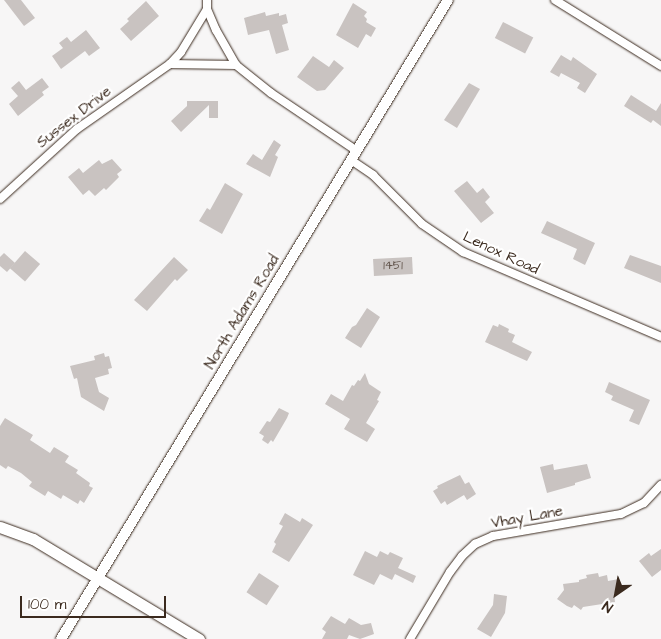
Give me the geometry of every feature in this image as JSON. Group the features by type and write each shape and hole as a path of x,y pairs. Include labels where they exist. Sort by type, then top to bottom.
{"main road":[{"path":"0,527 33,539 199,639"}],"street":[{"path":"207,0 207,9 216,30 236,65 271,93 356,151"},
{"name":"North Adams Road","path":"60,639 448,0"},
{"path":"555,0 661,66"},
{"name":"Sussex Drive","path":"0,199 77,129 170,64 181,52 207,9"},
{"path":"170,64 236,65"},
{"name":"Lenox Road","path":"351,160 373,175 422,224 463,252 661,337"},
{"name":"Vhay Lane","path":"410,639 450,572 462,556 475,544 493,536 621,514 644,503 661,485"}],"building":[{"path":"4,0 21,0 35,18 24,26"},
{"path":"146,1 159,16 131,41 120,29 129,21 127,19"},
{"path":"353,3 367,12 364,16 367,19 366,22 376,28 371,37 366,34 358,48 336,35"},
{"path":"265,12 266,16 279,13 279,16 286,14 288,23 282,25 289,50 276,54 269,30 248,35 244,18"},
{"path":"503,22 533,37 525,53 495,38"},
{"path":"86,30 100,48 89,56 85,51 61,69 52,56 63,48 59,43 67,37 71,42"},
{"path":"561,55 571,61 573,57 597,74 585,93 577,88 580,83 561,73 559,77 550,72"},
{"path":"313,56 329,67 334,60 344,68 325,90 317,91 297,77"},
{"path":"42,78 49,87 42,92 44,95 18,116 9,104 18,96 11,88 19,81 26,90"},
{"path":"469,83 480,89 457,128 444,120"},
{"path":"631,95 656,111 661,103 661,126 653,120 651,123 624,106"},
{"path":"187,101 218,101 218,118 209,118 209,105 181,132 171,121 187,106"},
{"path":"274,140 281,145 275,155 278,157 270,177 246,164 253,154 262,160"},
{"path":"112,159 122,170 117,174 119,177 106,190 104,188 95,196 89,190 83,195 68,177 79,168 83,173 99,160 102,164"},
{"path":"467,181 477,193 483,188 490,197 485,202 494,213 481,223 454,191"},
{"path":"225,183 243,194 222,234 199,221 207,208 210,210"},
{"path":"547,221 595,243 585,265 573,259 577,249 541,233"},
{"path":"25,251 40,264 25,281 10,268"},
{"path":"4,253 15,263 7,272 0,266 0,257"},
{"path":"630,255 661,266 661,283 624,268"},
{"path":"174,257 188,270 177,281 175,279 147,311 134,300"},
{"path":"412,257 413,274 374,276 373,259"},
{"path":"367,308 380,317 361,348 345,338"},
{"path":"499,324 509,329 508,332 515,335 512,342 532,352 527,361 485,342 493,325 498,327"},
{"path":"104,353 105,357 109,356 112,368 108,369 109,374 95,378 99,392 109,398 104,411 81,397 77,378 74,379 70,366 95,360 94,356"},
{"path":"365,373 369,384 381,392 377,400 379,401 366,423 375,429 367,442 344,429 350,419 325,404 331,394 343,401 352,385 354,386 358,380 360,381"},
{"path":"609,382 650,400 639,425 629,421 634,410 611,400 613,396 605,392"},
{"path":"279,408 289,413 273,442 271,440 268,444 262,440 264,436 259,433 267,421 270,422"},
{"path":"5,418 33,435 30,440 50,453 54,447 69,456 65,462 78,470 76,473 90,483 89,486 93,488 84,503 80,500 78,504 63,495 61,499 48,491 45,496 29,486 32,482 21,473 8,466 6,469 0,465 0,426"},
{"path":"553,464 554,470 587,464 591,478 547,493 540,467"},
{"path":"460,475 465,484 469,482 476,494 467,500 464,495 447,505 445,501 441,504 433,491 438,488 437,486"},
{"path":"285,513 300,522 302,518 313,525 289,562 272,552 276,544 274,542 283,526 279,524"},
{"path":"661,549 661,570 652,577 639,561 649,553 651,556"},
{"path":"365,551 377,557 380,551 388,555 390,552 403,558 398,568 416,576 413,583 395,574 392,580 380,574 374,585 353,575"},
{"path":"259,573 279,586 267,605 246,592"},
{"path":"598,573 599,577 607,575 608,581 619,579 621,592 614,593 615,602 583,607 581,610 574,605 572,608 567,606 557,599 564,590 563,584 579,582 579,580 587,578 586,575"},
{"path":"494,594 507,596 505,613 491,637 477,629 493,605"},
{"path":"331,616 345,624 349,618 361,625 371,623 374,634 360,639 349,635 347,639 322,639 326,632 322,629"}]}
